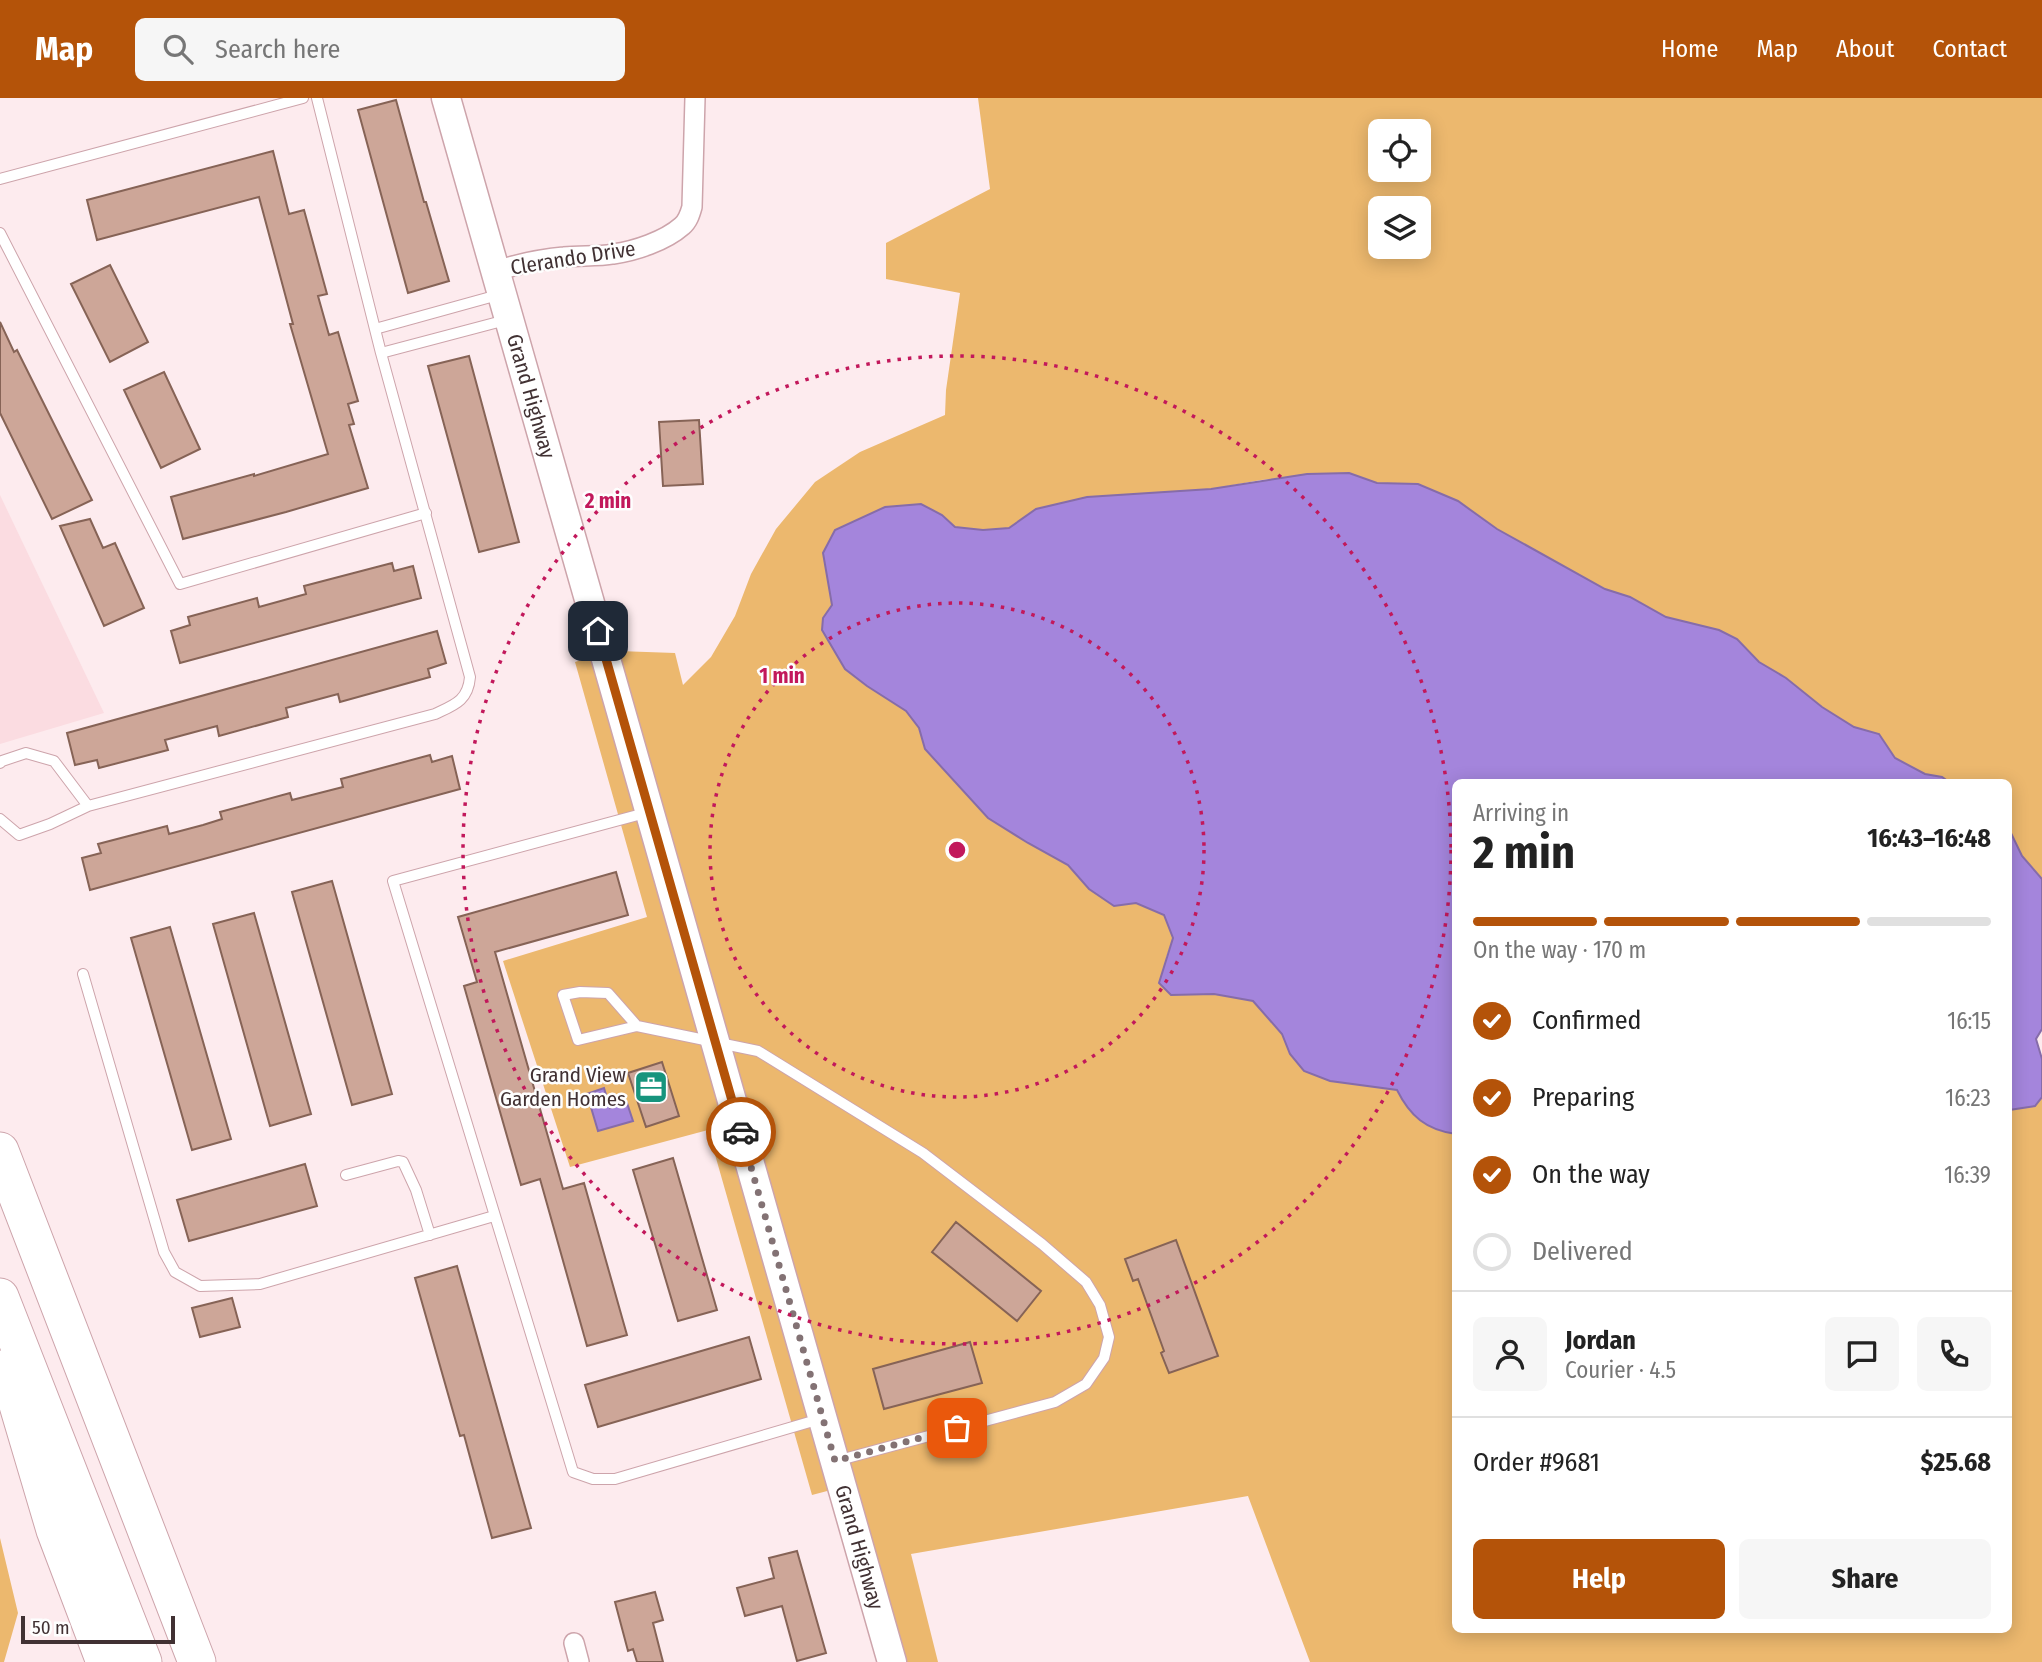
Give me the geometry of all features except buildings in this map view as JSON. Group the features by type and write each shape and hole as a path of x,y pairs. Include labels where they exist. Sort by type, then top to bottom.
{"highway":[{"path":"0,1151 197,1662"},
{"path":"0,1297 143,1662"},
{"path":"0,1343 55,1530 104,1662"},
{"path":"163,1574 207,1662"}],"street":[{"name":"Grand Highway","path":"446,98 892,1662"},
{"name":"Clerando Drive","path":"502,295 521,263 636,249 682,227 692,207 695,98"},
{"path":"574,1643 579,1662"}],"lane":[{"path":"0,179 303,98"},
{"path":"0,819 19,835 88,806 435,714 459,703 469,688 470,677 381,353 317,98"},
{"path":"0,233 180,584 426,513"},
{"path":"375,328 502,295"},
{"path":"381,353 502,295"},
{"path":"0,764 26,753 54,761 88,806"},
{"path":"650,812 393,881 573,1472 593,1479 615,1479 822,1419"},
{"path":"83,974 164,1252 176,1272 200,1286 260,1284 494,1216"},
{"path":"637,1026 608,993 580,992 563,995 578,1040 637,1026 758,1051 923,1153 1051,1251 1086,1282 1100,1305 1109,1337 1104,1357 1086,1384 1055,1402 835,1461"},
{"path":"346,1175 403,1162 416,1190 430,1235"}],"shaded area":[{"path":"978,98 2042,98 2042,879 2022,857 2012,835 2012,779 1945,779 1925,774 1895,758 1879,734 1854,727 1759,662 1737,639 1719,630 1666,617 1630,597 1605,589 1497,529 1458,501 1418,484 1377,483 1348,473 1261,480 1211,489 1087,497 1036,510 1009,528 983,530 955,527 942,515 835,530 823,553 832,605 823,618 822,630 845,669 906,711 919,728 925,749 988,818 1068,865 1089,889 1114,906 1136,903 1164,915 1173,938 1166,958 1171,995 1214,994 1253,1001 1282,1034 1290,1054 1365,1085 1397,1090 1420,1120 1436,1129 1452,1133 1452,1633 2012,1633 2012,1110 2035,1106 2042,1097 2042,1662 1310,1662 1248,1496 911,1554 938,1662 903,1662 618,651 675,653 683,685 711,657 735,616 751,574 776,529 815,482 860,452 945,415 960,293 886,279 886,243 990,189"},
{"path":"1349,473 1377,483 1418,484 1458,501 1497,529 1605,589 1630,597 1666,617 1719,630 1737,639 1759,662 1786,678 1822,707 1854,727 1879,734 1895,758 1925,774 1945,779 1452,779 1452,1133 1436,1129 1420,1120 1407,1107 1397,1090 1330,1081 1304,1071 1290,1054 1282,1034 1253,1001 1214,994 1171,995 1159,983 1173,938 1164,915 1136,903 1114,906 1089,889 1068,865 988,818 925,749 919,728 906,711 845,669 822,630 823,618 832,605 823,553 835,530 885,507 921,504 942,515 955,527 983,530 1009,528 1036,509 1087,497 1211,489 1307,474"},
{"path":"0,495 104,713 0,744"},
{"path":"597,655 831,1490 812,1495 708,1130 570,1167 503,961 647,917 575,662"},
{"path":"2012,835 2022,856 2042,879 2042,1029 2036,1039 2042,1059 2042,1097 2035,1106 2012,1110"},
{"path":"604,1088 610,1108 627,1103 633,1121 598,1131 587,1094"},
{"path":"0,1538 18,1613 4,1662 0,1662"}],"way so far":[{"path":"741,1132 835,1461 957,1428"}],"place":[{"name":"Grand View Garden Homes","path":"651,1087"}],"route":[{"path":"598,631 741,1132"}]}
